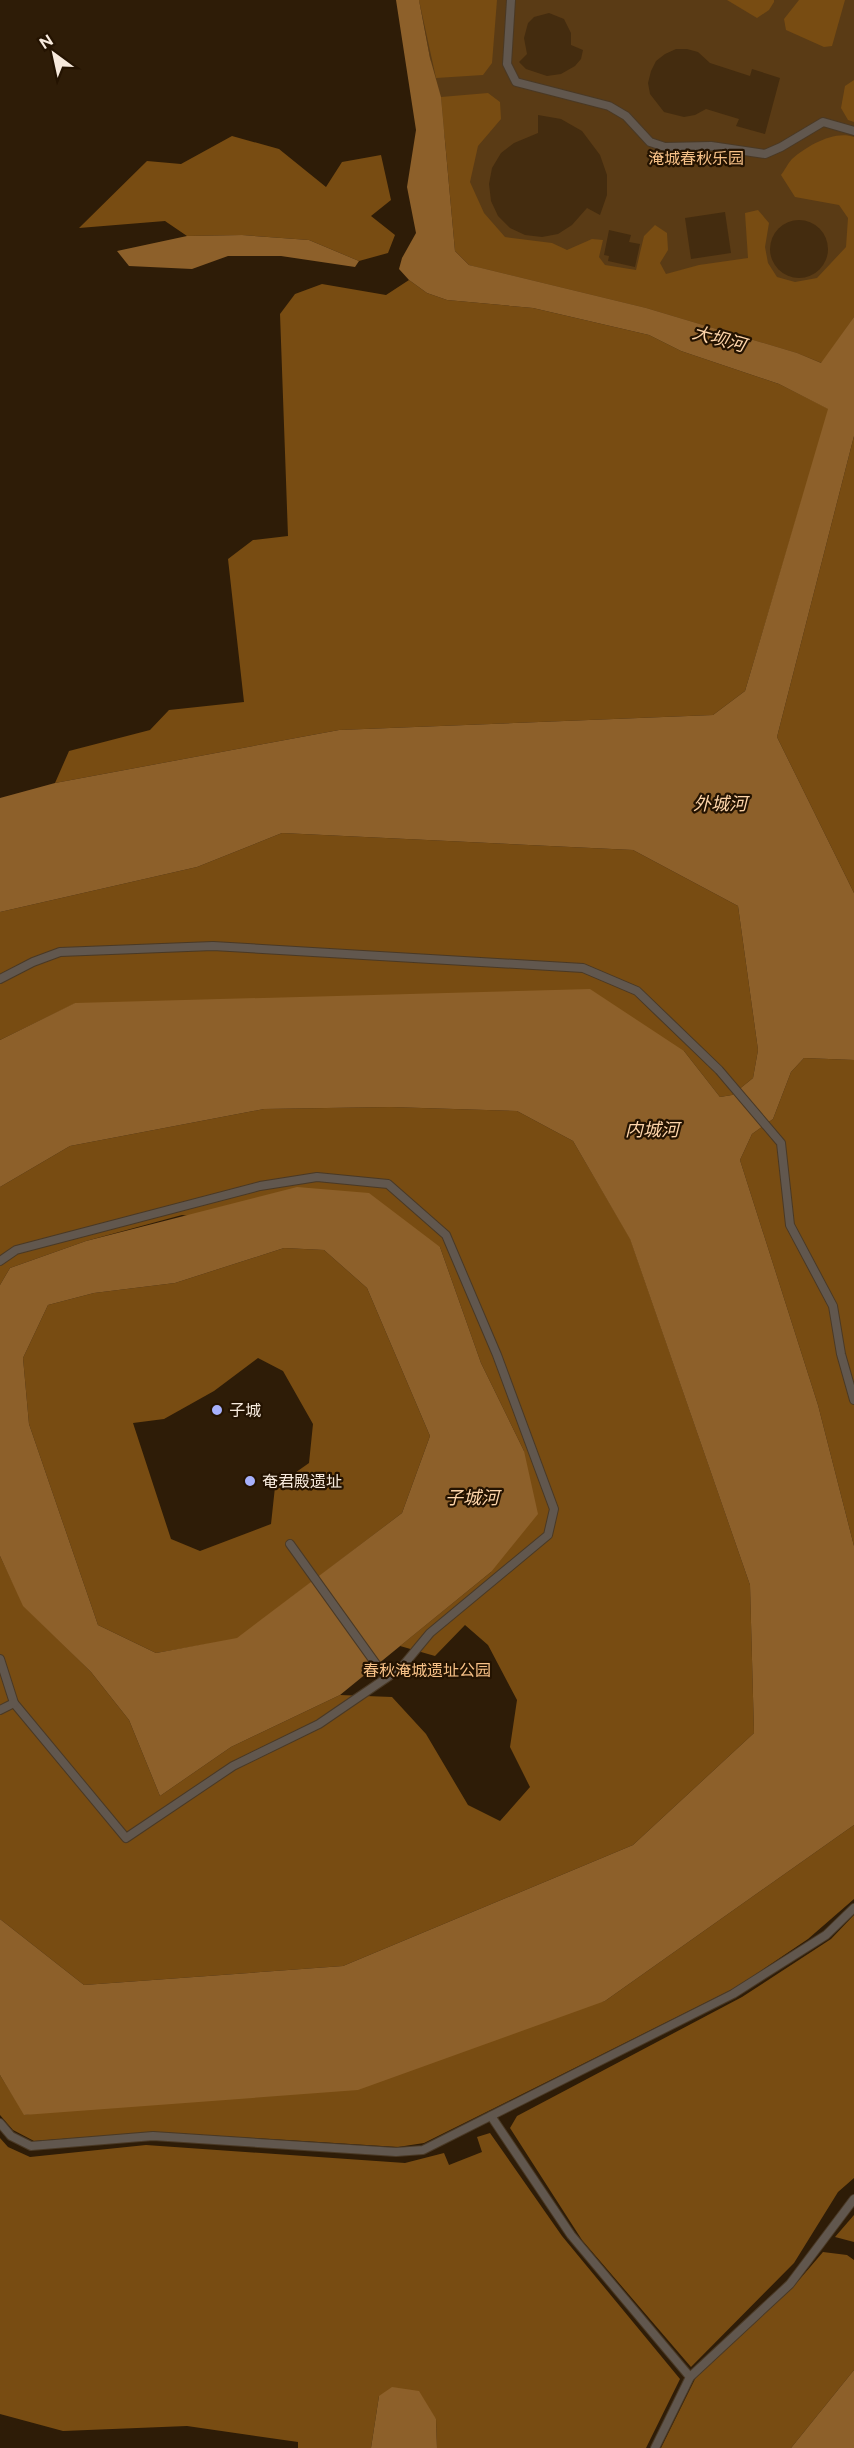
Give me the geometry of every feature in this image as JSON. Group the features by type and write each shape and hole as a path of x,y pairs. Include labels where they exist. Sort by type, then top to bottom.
{"lane":[{"path":"511,0 507,64 516,82 609,106 626,116 650,142 665,147 711,146 765,154 823,122 854,131"},
{"path":"0,979 33,962 60,952 213,946 583,968 637,991 719,1070 781,1143 790,1225 833,1306 841,1354 854,1400"},
{"path":"0,1261 16,1250 260,1186 317,1177 388,1184 446,1235 497,1355 554,1509 548,1535 430,1633 401,1668 319,1724 233,1766 126,1838 14,1703 0,1659"},
{"path":"290,1544 386,1678"},
{"path":"0,1710 14,1703"},
{"path":"0,2123 11,2136 31,2146 153,2136 396,2152 423,2150 733,1994 826,1935 854,1908"},
{"path":"491,2116 571,2235 690,2377"},
{"path":"655,2448 690,2377 790,2283 854,2199"}],"green space":[{"name":"淹城春秋乐园","path":"419,0 854,0 854,381 469,265"}],"shaded area":[{"path":"419,0 497,0 492,63 483,75 436,78"},
{"path":"727,0 774,0 774,2 769,10 757,18"},
{"path":"799,0 845,0 832,46 824,47 786,30 784,19"},
{"path":"854,80 854,122 848,120 841,108 845,86"},
{"path":"488,93 500,102 501,119 478,146 470,182 484,213 505,237 552,243 567,250 592,239 603,240 599,257 605,265 636,270 644,236 655,225 667,233 668,250 660,263 666,274 699,265 748,258 745,213 758,210 769,223 765,247 768,263 777,277 795,282 817,278 846,247 848,218 839,205 795,197 781,175 792,159 813,144 830,137 846,135 854,137 854,317 822,363 797,353 646,308 469,265 455,251 441,97"},
{"path":"232,136 279,149 326,187 342,162 381,155 391,200 371,216 395,235 388,253 359,261 309,240 242,235 187,236 165,221 79,228 147,161 181,164"},
{"path":"409,280 427,293 447,300 533,308 649,335 681,351 779,384 829,409 745,691 713,715 339,730 55,783 69,751 150,730 169,710 244,702 228,559 253,540 288,536 280,314 295,294 322,284 386,295"},
{"path":"854,436 854,893 777,737"},
{"path":"282,833 633,850 738,906 758,1050 753,1078 732,1095 720,1097 684,1051 76,1003 0,1040 0,912 197,867"},
{"path":"804,1058 854,1060 854,1546 818,1405 740,1160 752,1134 773,1119 791,1072"},
{"path":"390,1107 517,1111 573,1141 630,1238 750,1585 754,1733 633,1845 343,1966 84,1985 0,1919 0,1556 24,1606 91,1672 129,1720 160,1796 231,1747 340,1695 392,1697 426,1734 468,1805 500,1821 530,1787 510,1747 517,1700 488,1645 465,1625 435,1656 400,1646 491,1572 524,1451 481,1363 440,1247 182,1215 86,1241 10,1268 0,1285 0,1187 70,1146 264,1109"},
{"path":"284,1248 324,1250 367,1288 430,1436 402,1513 237,1639 156,1653 98,1625 29,1424 23,1358 48,1305 94,1293 175,1283","holes":["258,1358 283,1371 313,1424 309,1463 275,1487 271,1524 200,1551 171,1539 133,1423 164,1419 214,1391"]},
{"path":"854,1825 854,1899 808,1939 737,1987 424,2143 398,2147 156,2132 34,2141 13,2130 0,2115 0,2075 25,2115 605,2001"},
{"path":"854,1915 854,2178 838,2192 794,2263 691,2367 582,2240 510,2128 517,2116 742,1997 831,1939"},
{"path":"490,2133 562,2236 680,2379 646,2448 437,2448 436,2419 379,2396 371,2448 298,2448 298,2442 187,2426 63,2431 0,2414 0,2138 8,2147 30,2157 146,2145 405,2163 444,2153 449,2165 482,2152 477,2137"},
{"path":"854,2215 854,2242 835,2237"},
{"path":"823,2252 847,2255 854,2260 854,2370 791,2448 661,2448 696,2377 793,2287"}],"water":[{"name":"内城河","path":"396,0 419,0 430,58 441,97 455,251 469,265 646,308 797,353 821,363 854,317 854,436 777,737 854,893 854,1060 804,1058 791,1072 773,1119 752,1134 740,1160 818,1405 854,1546 854,1825 605,2001 358,2090 24,2115 0,2075 0,1919 84,1985 343,1966 633,1845 754,1733 750,1585 630,1239 573,1141 517,1111 390,1107 264,1109 70,1146 0,1187 0,1040 75,1003 590,989 684,1051 720,1097 732,1095 753,1078 758,1050 738,906 633,850 282,833 197,867 0,912 0,798 55,783 339,730 713,715 745,691 828,409 779,384 681,351 649,335 533,308 447,300 427,293 409,280 399,269 402,258 416,233 407,187 416,130"},
{"path":"242,235 309,240 359,261 355,267 281,256 228,256 192,269 129,266 117,251 187,236"},
{"name":"子城河","path":"297,1187 369,1193 440,1247 481,1363 524,1451 538,1514 491,1572 340,1695 231,1747 160,1796 129,1720 91,1672 23,1606 0,1556 0,1285 10,1268 86,1241","holes":["284,1248 324,1250 367,1288 430,1436 402,1513 237,1638 156,1653 98,1625 29,1424 23,1358 48,1305 94,1293 175,1283"]},
{"path":"854,2370 854,2448 791,2448"},
{"path":"392,2387 419,2391 436,2419 437,2448 371,2448 379,2396"}],"building":[{"path":"549,13 564,19 571,33 571,45 583,50 581,59 575,66 561,74 547,76 526,69 519,62 527,54 524,38 528,23 534,17"},
{"path":"676,49 698,52 710,63 750,76 752,69 780,78 765,134 736,126 739,119 706,109 695,115 684,117 664,112 650,94 648,83 656,61"},
{"path":"538,115 561,119 582,131 600,155 607,175 607,195 600,215 587,208 572,225 558,234 542,237 525,235 510,228 498,216 491,201 489,184 492,168 501,153 514,143 538,133"},
{"path":"725,212 731,253 691,259 685,218"},
{"path":"799,220 810,222 823,233 828,249 826,260 815,273 799,278 788,276 775,265 770,249 772,238 783,225"},
{"path":"609,230 631,235 629,242 640,244 635,267 608,261 609,256 604,255"}],"place":[{"name":"子城","path":"217,1410"},
{"name":"奄君殿遗址","path":"250,1481"}],"water label":[{"name":"大坝河","path":"719,339"},
{"name":"外城河","path":"720,804"}],"park label":[{"name":"春秋淹城遗址公园","path":"427,1670"}]}
